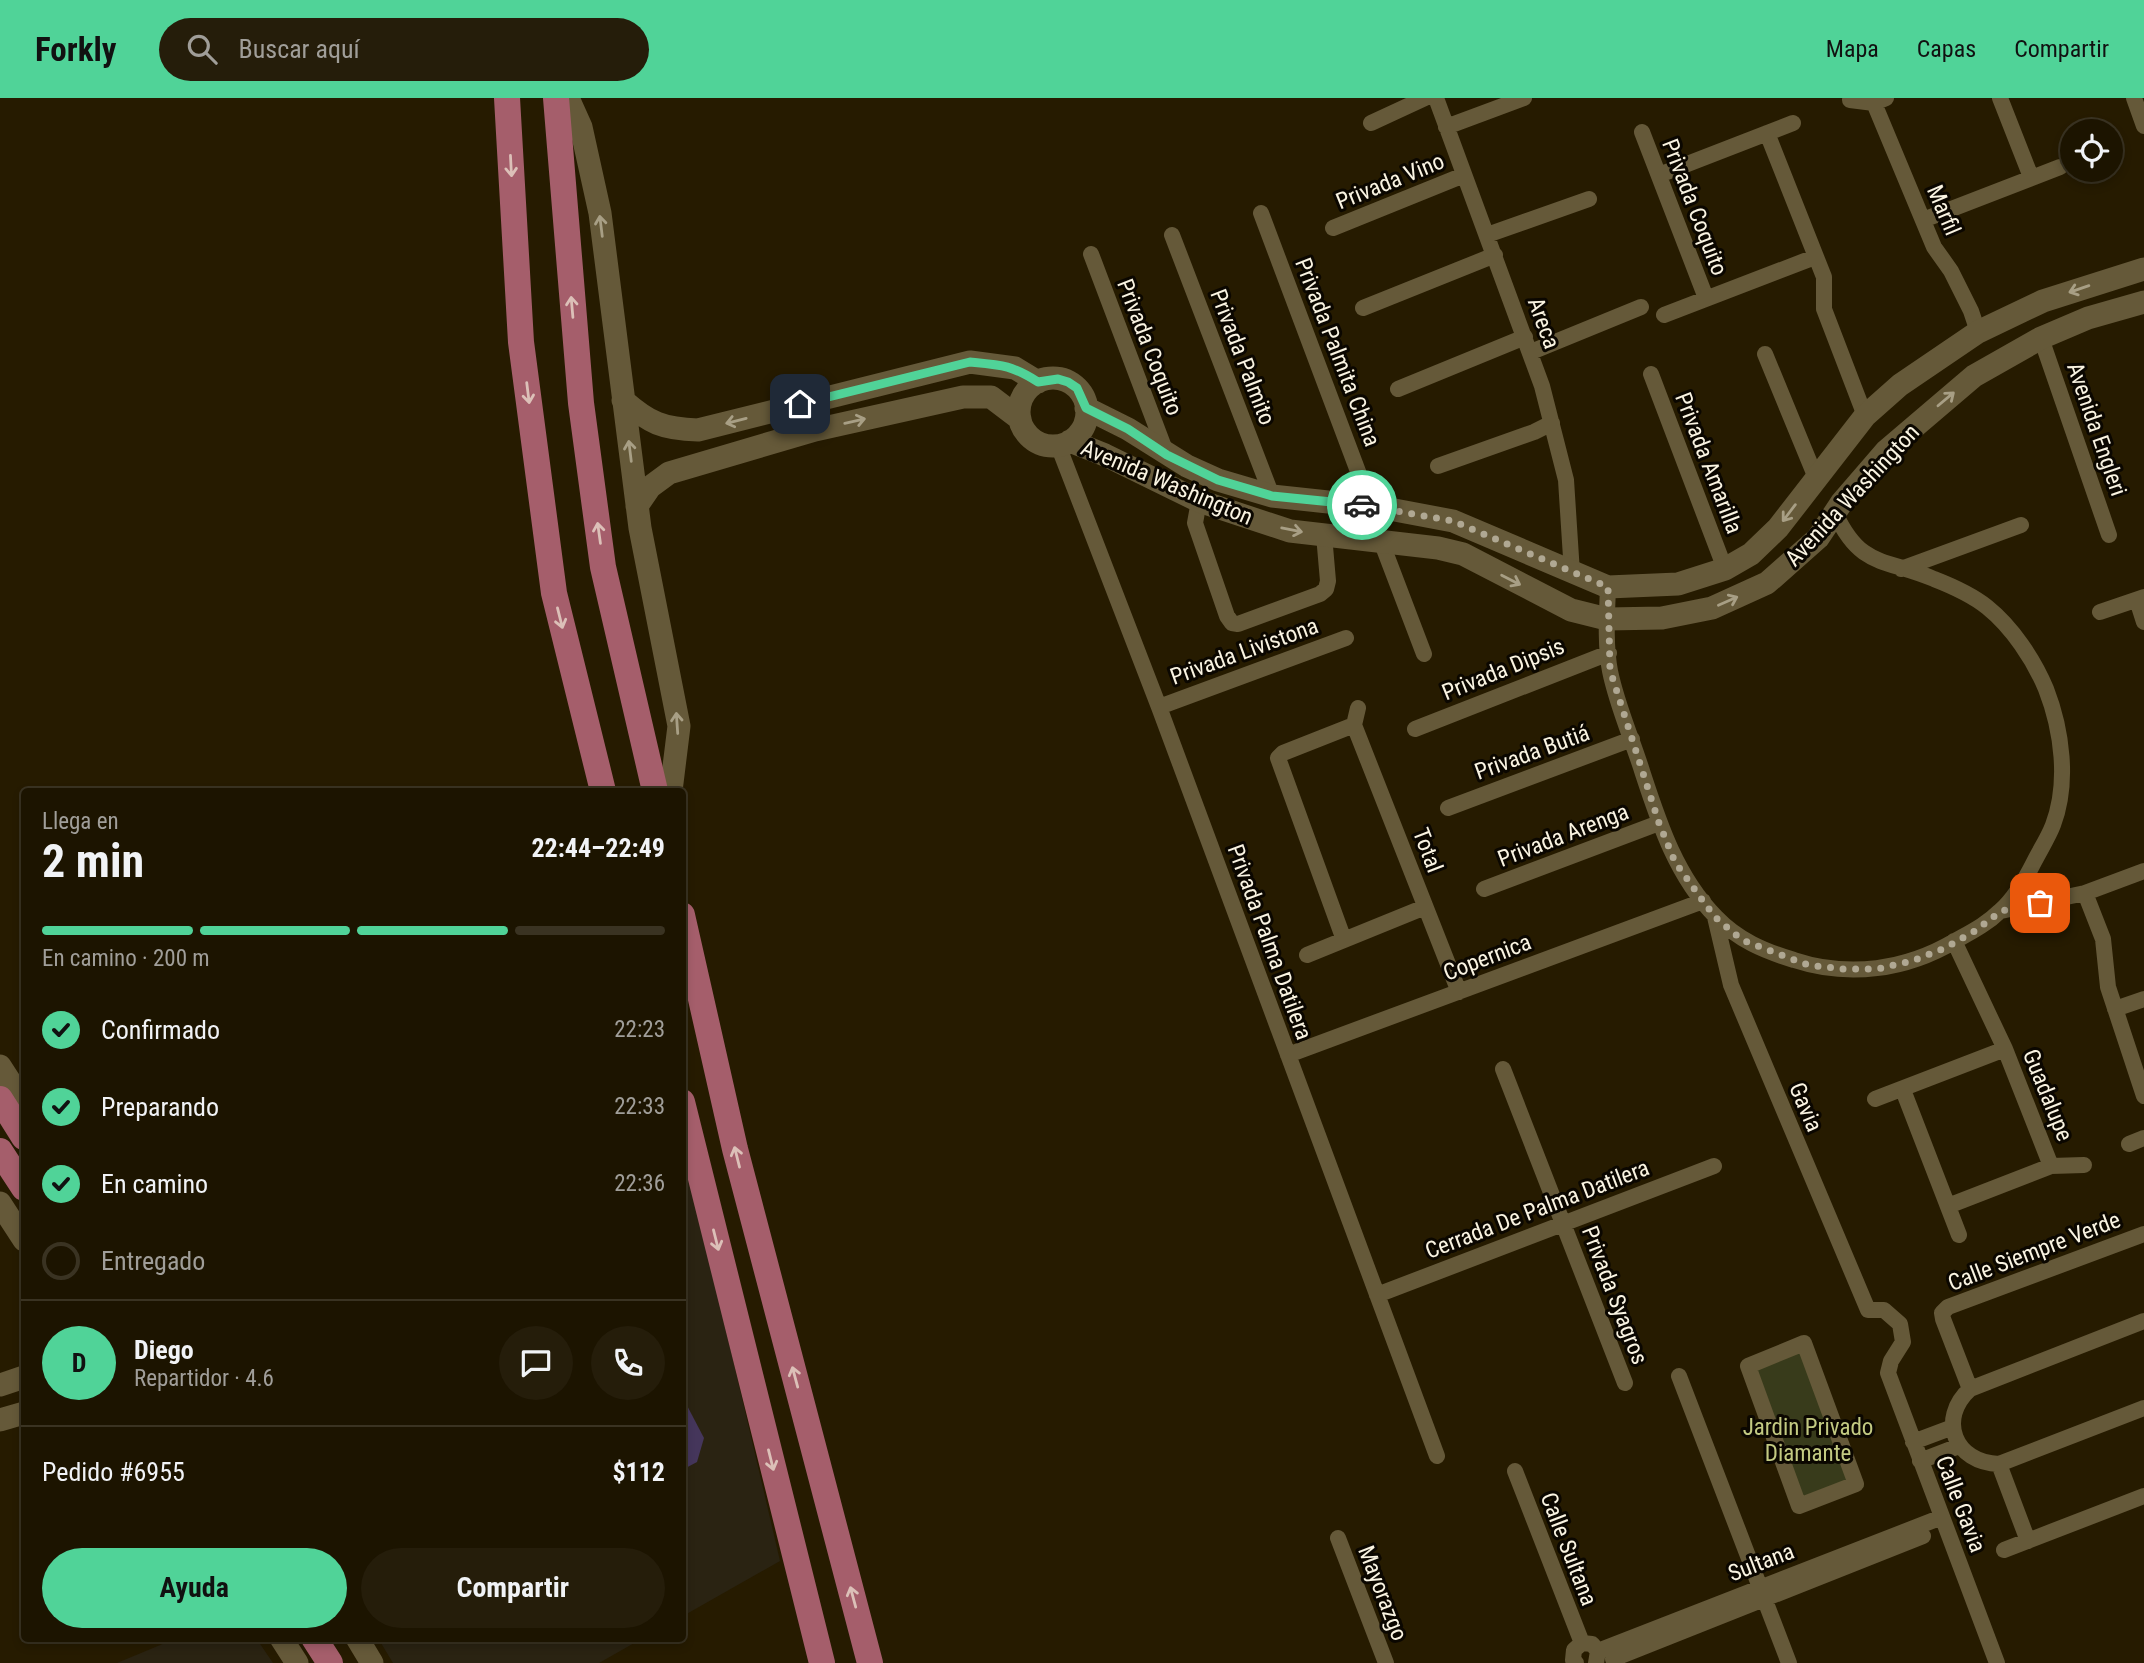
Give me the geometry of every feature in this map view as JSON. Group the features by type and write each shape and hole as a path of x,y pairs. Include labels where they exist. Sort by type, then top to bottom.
{"main road":[{"path":"507,98 521,342 554,593 602,788"},
{"path":"556,98 580,390 603,567 653,788"},
{"path":"568,98 581,127 600,213 637,506 679,726 671,788"},
{"name":"Avenida Washington","path":"1086,408 1128,429 1167,455 1218,480 1272,496 1371,506 1453,521 1608,587 1678,584 1725,569 1751,554 1778,528 1864,416 1900,385 1978,332 2043,302 2144,269"},
{"name":"Avenida Washington","path":"1064,443 1105,455 1199,501 1290,531 1438,548 1463,554 1571,610 1607,619 1662,618 1712,608 1767,583 1818,538 1885,451 1974,376 2041,338 2088,318 2144,302"},
{"path":"623,400 644,419 670,429 698,430 970,362 1016,368 1038,382"},
{"path":"1058,379 1077,388 1086,408 1083,427 1064,443 1045,445 1033,440 1024,430 1019,408 1028,388 1038,382 1058,379"},
{"path":"637,506 650,487 669,473 815,430 963,397 991,397 1020,419"},
{"path":"686,933 734,1149 870,1663"},
{"path":"0,1066 21,1098"},
{"path":"0,1099 21,1132"},
{"path":"686,1118 822,1663"},
{"path":"0,1151 21,1183"},
{"path":"0,1203 21,1235"},
{"path":"0,1384 21,1378"},
{"path":"0,1420 21,1414"},
{"path":"284,1642 297,1663"},
{"path":"317,1642 330,1663"},
{"path":"337,1642 350,1663"},
{"path":"359,1642 372,1663"}],"street":[{"path":"1371,123 1425,98"},
{"name":"Areca","path":"1436,98 1528,344 1552,423 1566,480 1572,573"},
{"path":"1446,127 1524,98"},
{"path":"2000,98 2031,177"},
{"path":"2134,98 2144,126"},
{"path":"1850,100 1880,101"},
{"name":"Marfil","path":"1880,101 1934,247 1951,271 1978,332"},
{"path":"1659,175 1793,123"},
{"name":"Privada Coquito","path":"1642,132 1706,298"},
{"path":"1767,133 1824,277 1824,309 1864,416"},
{"path":"1923,220 2060,167"},
{"name":"Privada Vino","path":"1333,228 1464,175"},
{"path":"1487,235 1589,199"},
{"name":"Privada Palmita China","path":"1261,213 1371,506"},
{"name":"Privada Palmito","path":"1172,235 1272,496"},
{"name":"Privada Coquito","path":"1091,254 1167,455"},
{"path":"1363,308 1495,255"},
{"path":"1664,314 1815,257"},
{"path":"1398,389 1641,307"},
{"name":"Avenida Engleri","path":"2041,338 2109,535"},
{"path":"1765,354 1816,478"},
{"name":"Privada Amarilla","path":"1650,374 1725,569"},
{"path":"1438,466 1552,423"},
{"name":"Privada Palma Datilera","path":"1064,443 1437,1456"},
{"path":"1199,501 1195,523 1231,623 1249,620 1320,594 1326,589 1328,581 1324,535"},
{"path":"1608,587 1610,670 1659,823 1675,862 1715,917 1742,940 1808,965 1877,969 1912,961 1945,948 1975,931 2001,911 2023,884 2053,825 2060,796 2062,759 2056,724 2046,690 2031,660 2014,636 1987,607 1932,578 1879,562 1860,551 1844,534 1835,513"},
{"path":"1901,569 2021,525"},
{"path":"1381,541 1424,654"},
{"path":"2100,612 2140,598 2144,622"},
{"name":"Privada Livistona","path":"1159,707 1346,638"},
{"name":"Privada Dipsis","path":"1415,729 1609,653"},
{"path":"1344,940 1278,758 1283,753 1354,725 1358,708"},
{"name":"Total","path":"1354,725 1459,992"},
{"name":"Privada Butiá","path":"1448,808 1632,739"},
{"name":"Privada Arenga","path":"1484,889 1659,823"},
{"path":"2001,911 2085,893 2144,871"},
{"path":"2085,893 2103,939 2108,987 2144,1096"},
{"name":"Copernica","path":"1288,1055 1703,901"},
{"path":"1307,955 1425,907"},
{"name":"Gavia","path":"1715,917 1731,985 1868,1310 1884,1310 1900,1324 1903,1342 1891,1361"},
{"name":"Guadalupe","path":"1948,1206 2052,1166 2005,1049 1954,941"},
{"path":"2115,1009 2144,999"},
{"path":"1875,1099 2005,1049"},
{"name":"Privada Syagros","path":"1503,1069 1625,1383"},
{"path":"1903,1090 1959,1235"},
{"path":"2052,1166 2084,1165"},
{"name":"Cerrada De Palma Datilera","path":"1377,1295 1714,1166"},
{"name":"Calle Siempre Verde","path":"1970,1389 1942,1313 1948,1307 2144,1234"},
{"path":"2144,1321 1970,1389 1956,1405 1956,1436 1976,1460 1986,1464 1999,1464 2144,1408"},
{"path":"1804,1343 1856,1484 1804,1504 1799,1506 1748,1366 1804,1343"},
{"name":"Calle Gavia","path":"1891,1361 1888,1373 1997,1663"},
{"path":"1679,1376 1789,1663"},
{"path":"1913,1442 1956,1436"},
{"path":"1920,1461 1956,1436"},
{"path":"1999,1464 2028,1541"},
{"name":"Calle Sultana","path":"1515,1471 1581,1643"},
{"path":"2004,1550 2144,1496"},
{"name":"Sultana","path":"1597,1657 1762,1593 1941,1517"},
{"path":"1615,1663 1614,1659 1762,1593 1923,1536"},
{"name":"Mayorazgo","path":"1338,1538 1386,1663"},
{"path":"1571,1662 1574,1650 1581,1643 1592,1644 1597,1657"}],"shaded area":[{"path":"686,1158 780,1561 686,1614"},
{"path":"167,1642 259,1642 273,1663 117,1663"},
{"path":"380,1642 636,1642 599,1663 393,1663"}],"green space":[{"name":"Jardin Privado Diamante","path":"1806,1335 1864,1487 1797,1512 1741,1363"}],"building":[{"path":"686,1404 704,1438 697,1462 686,1468"}],"way so far":[{"path":"1362,505 1453,521 1608,587 1610,670 1659,823 1675,862 1715,917 1742,940 1808,965 1877,969 1912,961 1945,948 1975,931 2001,911 2040,903"}],"route":[{"path":"800,404 970,362 1016,368 1038,382 1058,379 1068,382 1077,388 1086,408 1128,429 1187,466 1218,480 1272,496 1362,505"}]}
